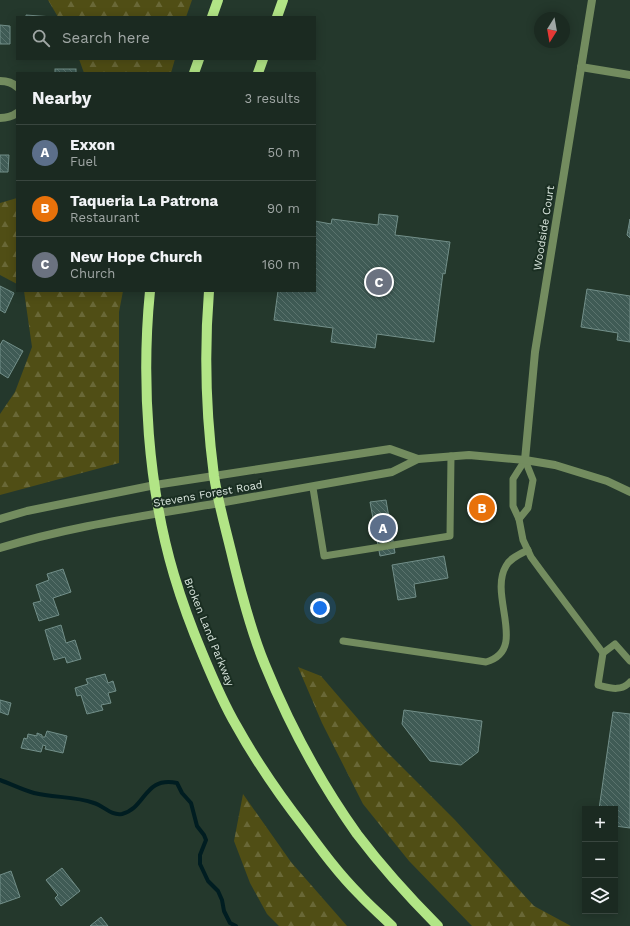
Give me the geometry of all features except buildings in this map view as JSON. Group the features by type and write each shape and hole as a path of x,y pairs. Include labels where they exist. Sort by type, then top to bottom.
{"main road":[{"path":"212,16 218,0"},
{"path":"277,16 283,0"},
{"path":"194,72 199,60"},
{"path":"258,72 263,60"},
{"name":"Broken Land Parkway","path":"150,292 148,309 147,409 154,486 174,575 190,623 211,674 235,724 259,763 287,805 324,854 357,893 392,926"},
{"path":"209,292 206,371 207,411 214,476 219,503 248,617 265,665 302,746 327,788 357,833 385,870 438,926"}],"street":[{"name":"Woodside Court","path":"525,460 536,352 592,0"},
{"path":"581,67 630,75"},
{"path":"0,82 7,81 16,86"},
{"path":"0,118 6,118 16,114"},
{"name":"Stevens Forest Road","path":"0,519 27,511 154,486 390,448 418,459"},
{"name":"Stevens Forest Road","path":"0,548 82,526 313,488 392,472 418,459 451,456 494,456 555,465 582,472 607,481 630,492"}],"lane":[{"path":"313,488 324,556 450,536 451,456"},
{"path":"525,460 513,479 513,506 520,519 523,540 542,572 603,653"},
{"path":"520,519 528,508 533,480 525,460"},
{"path":"343,641 486,662 493,660 504,650 507,643 501,596 502,577 505,566 510,561 528,550"},
{"path":"630,661 615,644 603,653 598,685 621,689 626,687 630,682"}],"green space":[{"path":"48,0 192,0 186,16 57,16"},
{"path":"79,60 175,60 171,72 84,72"},
{"path":"16,198 16,283 0,275 0,203"},
{"path":"24,292 123,292 119,312 119,463 0,495 0,414 15,392 32,347"},
{"path":"298,667 321,676 383,748 455,820 534,906 571,926 472,926 409,861 363,804 322,723"},
{"path":"243,794 291,862 347,926 279,926 267,914 250,883 234,841"}],"waterway":[{"path":"0,780 34,793 72,798 98,804 114,814 122,814 130,811 151,788 158,784 166,782 177,783 182,793 191,803 197,826 206,840 200,855 200,864 208,881 218,891 222,900 224,911 230,923 236,926"}],"place":[{"name":"New Hope Church","path":"379,282"},
{"name":"Taqueria La Patrona","path":"482,508"},
{"name":"Exxon","path":"383,528"}]}
